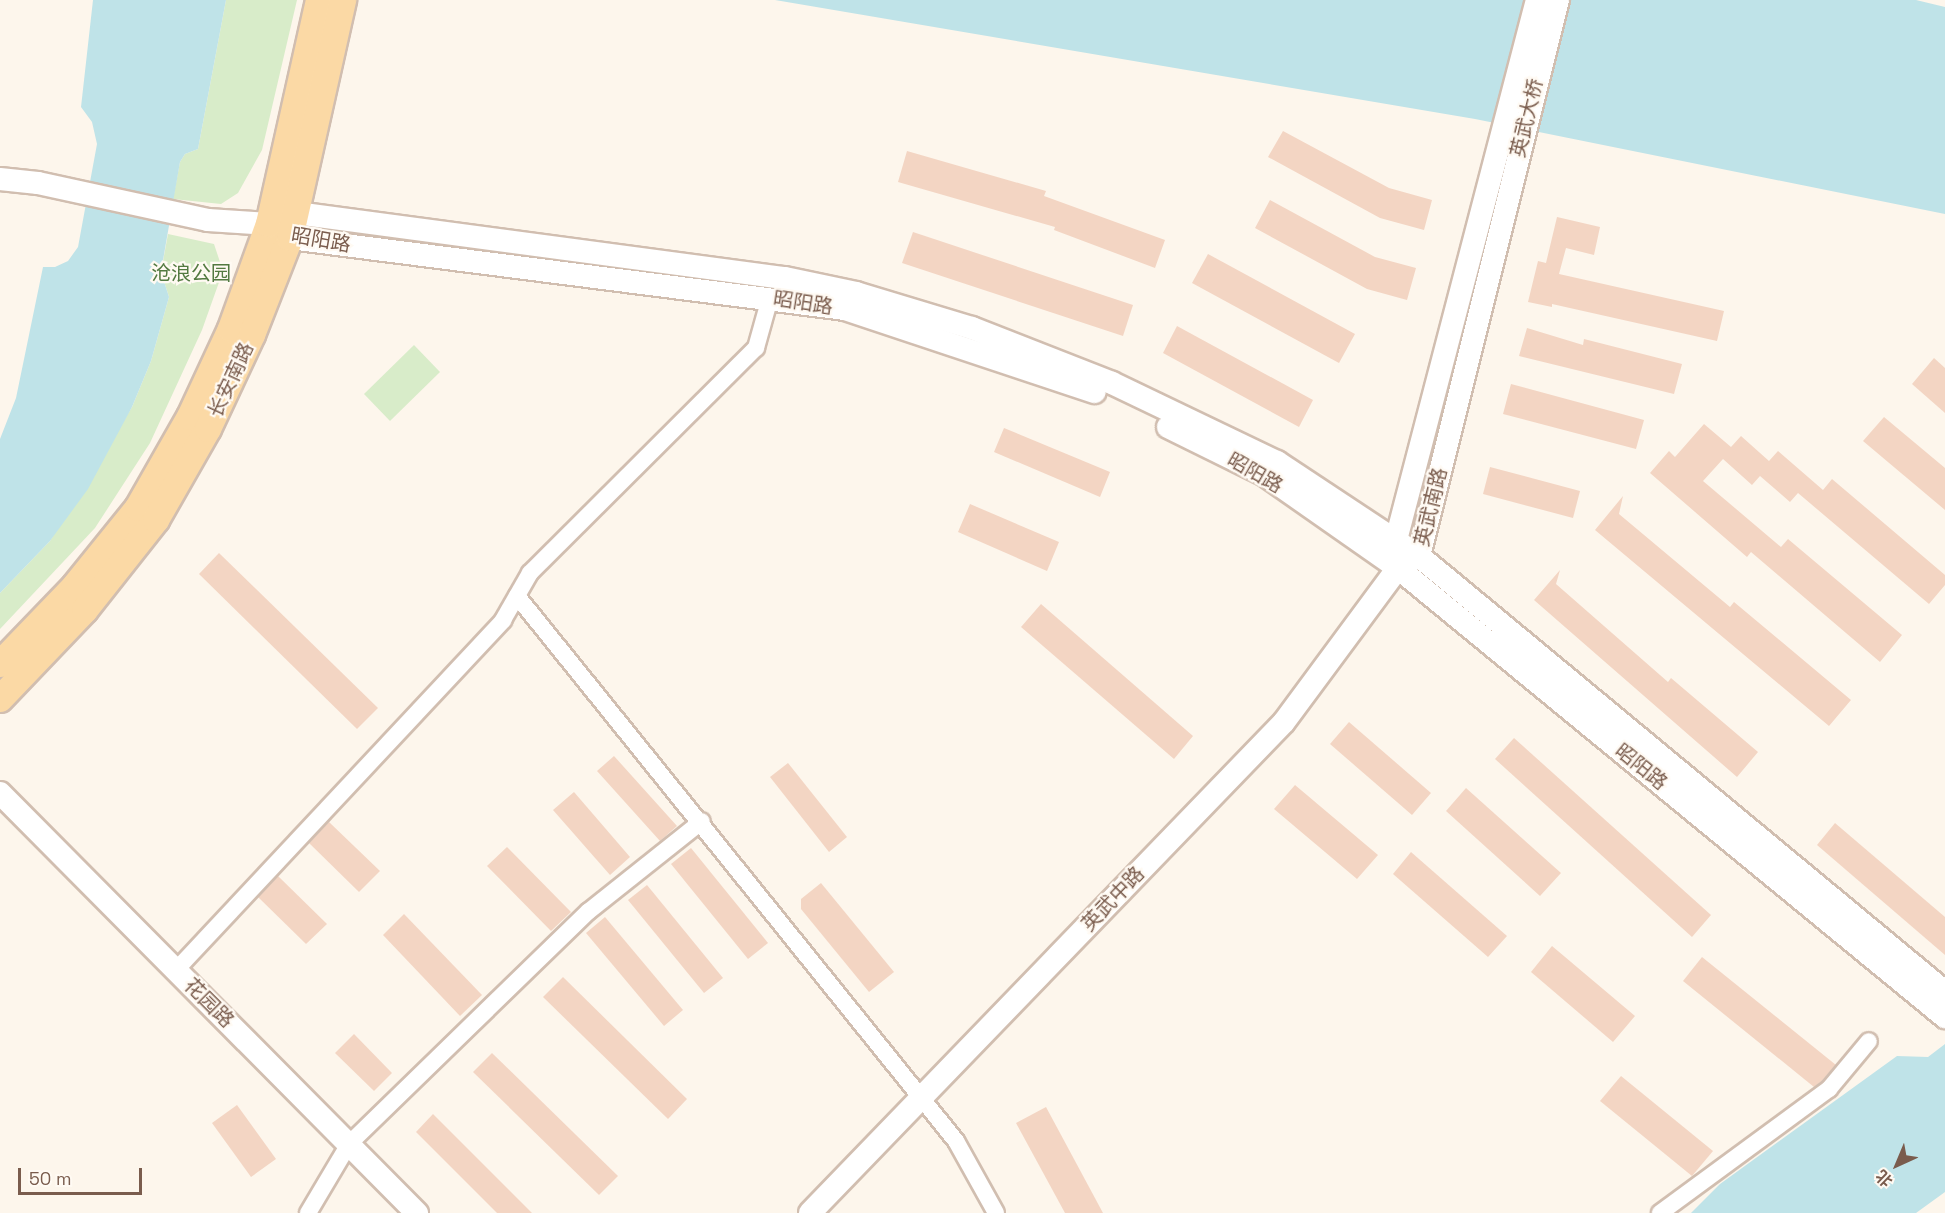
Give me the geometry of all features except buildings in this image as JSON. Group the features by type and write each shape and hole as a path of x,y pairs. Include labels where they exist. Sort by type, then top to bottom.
{"main road":[{"name":"长安南路","path":"0,664 75,586 138,507 190,417 280,231 296,213 319,0"},
{"name":"长安南路","path":"0,699 85,610 156,520 208,429 252,335 280,231 307,106 343,0"},
{"name":"英武大桥","path":"1487,234 1537,0"},
{"name":"英武大桥","path":"1487,234 1558,0"},
{"name":"昭阳路","path":"0,179 38,183 208,220 845,309 1104,394 1265,476 1398,568 1935,992"},
{"name":"昭阳路","path":"296,213 785,278 856,293 972,328 1112,383 1277,462 1419,556 1935,992 1945,1017"},
{"name":"英武南路","path":"1487,234 1419,556 1398,568 1396,540 1487,234"},
{"name":"英武中路","path":"810,1213 1284,722 1398,568"},
{"name":"花园路","path":"0,793 417,1213"}],"street":[{"path":"176,970 503,620 530,573 756,348 770,298"},
{"path":"517,596 702,821 956,1141 996,1213"},
{"path":"308,1213 349,1144 590,911 702,821"},
{"path":"1660,1213 1829,1089 1869,1041"}],"green space":[{"name":"沧浪公园","path":"226,0 297,0 262,150 238,193 221,204 173,199 180,162 185,154 198,149"},
{"name":"沧浪公园","path":"168,234 214,244 223,271 202,330 150,443 95,528 0,629 0,593 50,541 132,407 151,361 169,297 161,272"},
{"path":"414,345 440,372 390,421 364,394"}],"water":[{"path":"93,0 226,0 198,149 185,154 180,162 161,272 169,297 151,361 132,407 88,489 50,541 0,593 0,439 16,398 43,267 55,267 68,261 78,247 97,144 92,122 81,107"},
{"path":"775,0 1916,0 1945,7 1945,214 1475,119"},
{"path":"1945,1044 1945,1192 1916,1213 1691,1213 1720,1184 1897,1056 1928,1057"}]}
